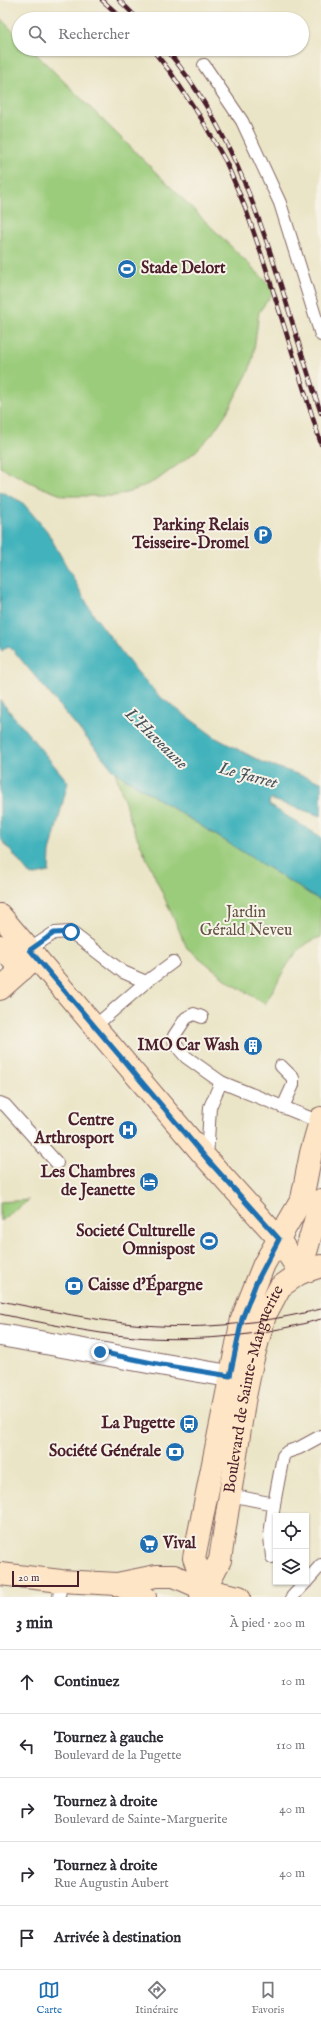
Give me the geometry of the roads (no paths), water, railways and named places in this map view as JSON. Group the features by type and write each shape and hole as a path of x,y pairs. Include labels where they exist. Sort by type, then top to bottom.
{"main road":[{"path":"0,915 29,959 95,1026 207,1159 279,1239 300,1273 321,1266"},
{"path":"0,946 29,959"},
{"path":"0,989 29,959"},
{"name":"Boulevard de Sainte-Marguerite","path":"203,1596 194,1558 242,1319 256,1283 302,1197 311,1153 320,1120"},
{"name":"Boulevard de Sainte-Marguerite","path":"203,1596 220,1560 245,1396 252,1362 265,1315 280,1287 300,1273 314,1246 321,1200"},
{"path":"279,1239 314,1246"},
{"path":"0,1574 60,1589 117,1584 156,1576 174,1576 203,1596 239,1597"},
{"path":"117,1584 145,1597"}],"street":[{"path":"0,1335 230,1376"}],"lane":[{"path":"204,65 242,121 280,203 321,334"},
{"path":"29,959 54,933 71,932 123,972 146,982"},
{"path":"95,1026 146,982 173,962"},
{"path":"202,1017 194,1014 186,1018 174,1036 175,1044 186,1056 221,1082 320,1120"},
{"path":"281,1066 293,1078 293,1085 283,1107"},
{"path":"207,1159 210,1107 221,1082"},
{"path":"0,1103 5,1105 57,1162"},
{"path":"272,1557 270,1536 283,1456 287,1452 300,1448 321,1436"},
{"path":"230,1495 274,1504"},
{"path":"309,1579 321,1565"},
{"path":"292,1597 303,1585"}],"water":[{"path":"0,491 22,502 47,531 93,614 132,666 159,696 216,738 264,763 321,782 321,816 270,799 269,805 321,837 321,901 115,772 13,650 8,646 2,651 0,648"},
{"path":"0,700 68,782 50,852 49,872 31,876 0,838"}],"tram line":[{"path":"0,1301 108,1321 144,1325 189,1327 256,1322 321,1309"},
{"path":"0,1314 88,1331 128,1336 184,1339 212,1338 268,1331 321,1319"}],"railway":[{"path":"102,0 115,12"},
{"path":"119,0 131,12"},
{"path":"158,56 171,73 201,118 226,162 245,207 265,265 321,444"},
{"path":"171,56 196,89 221,132 242,177 276,270 321,413"}],"place":[{"name":"Stade Delort","path":"127,269"},
{"name":"Parking Relais Teisseire-Dromel","path":"263,535"},
{"name":"IMO Car Wash","path":"253,1046"},
{"name":"Centre Arthrosport","path":"128,1130"},
{"name":"Les Chambres de Jeanette","path":"149,1182"},
{"name":"Societé Culturelle Omnispost","path":"209,1241"},
{"name":"Caisse d'Épargne","path":"74,1286"},
{"name":"La Pugette","path":"189,1424"},
{"name":"Société Générale","path":"175,1452"},
{"name":"Vival","path":"149,1544"}],"water label":[{"name":"L'Huveaune","path":"156,739"},
{"name":"Le Jarret","path":"248,776"}],"park label":[{"name":"Jardin Gérald Neveu","path":"246,922"}]}
